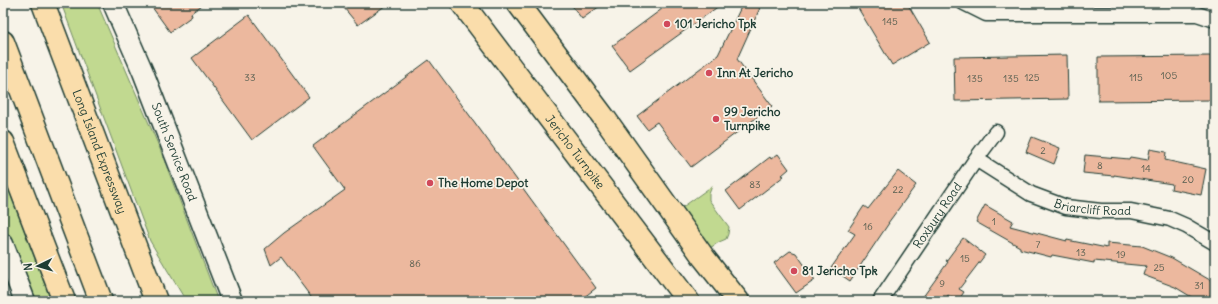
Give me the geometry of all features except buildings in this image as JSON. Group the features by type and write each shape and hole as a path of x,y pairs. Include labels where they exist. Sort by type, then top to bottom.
{"main road":[{"name":"Long Island Expressway","path":"42,3 156,301"},
{"name":"South Service Road","path":"113,3 143,72 232,301"},
{"name":"Jericho Turnpike","path":"462,3 688,301"},
{"path":"518,3 605,119 704,258 738,301"},
{"path":"3,42 101,301"},
{"path":"3,142 64,301"},
{"path":"3,244 25,301"}],"street":[{"path":"964,3 986,14 1169,9 1197,14 1215,20"},
{"name":"Roxbury Road","path":"880,301 976,159 996,132"},
{"name":"Briarcliff Road","path":"976,159 1032,194 1066,207 1101,211 1131,211 1170,219 1186,226 1215,243"}],"green space":[{"path":"61,3 97,3 160,149 218,301 188,301 183,296 150,241"},
{"path":"3,174 51,301 29,301 3,235"},
{"path":"712,186 709,194 709,200 729,227 728,234 726,239 701,254 673,214"}],"place":[{"name":"101 Jericho Tpk","path":"667,24"},
{"name":"Inn At Jericho","path":"709,73"},
{"name":"99 Jericho Turnpike","path":"716,119"},
{"name":"The Home Depot","path":"430,183"},
{"name":"81 Jericho Tpk","path":"794,271"}]}
